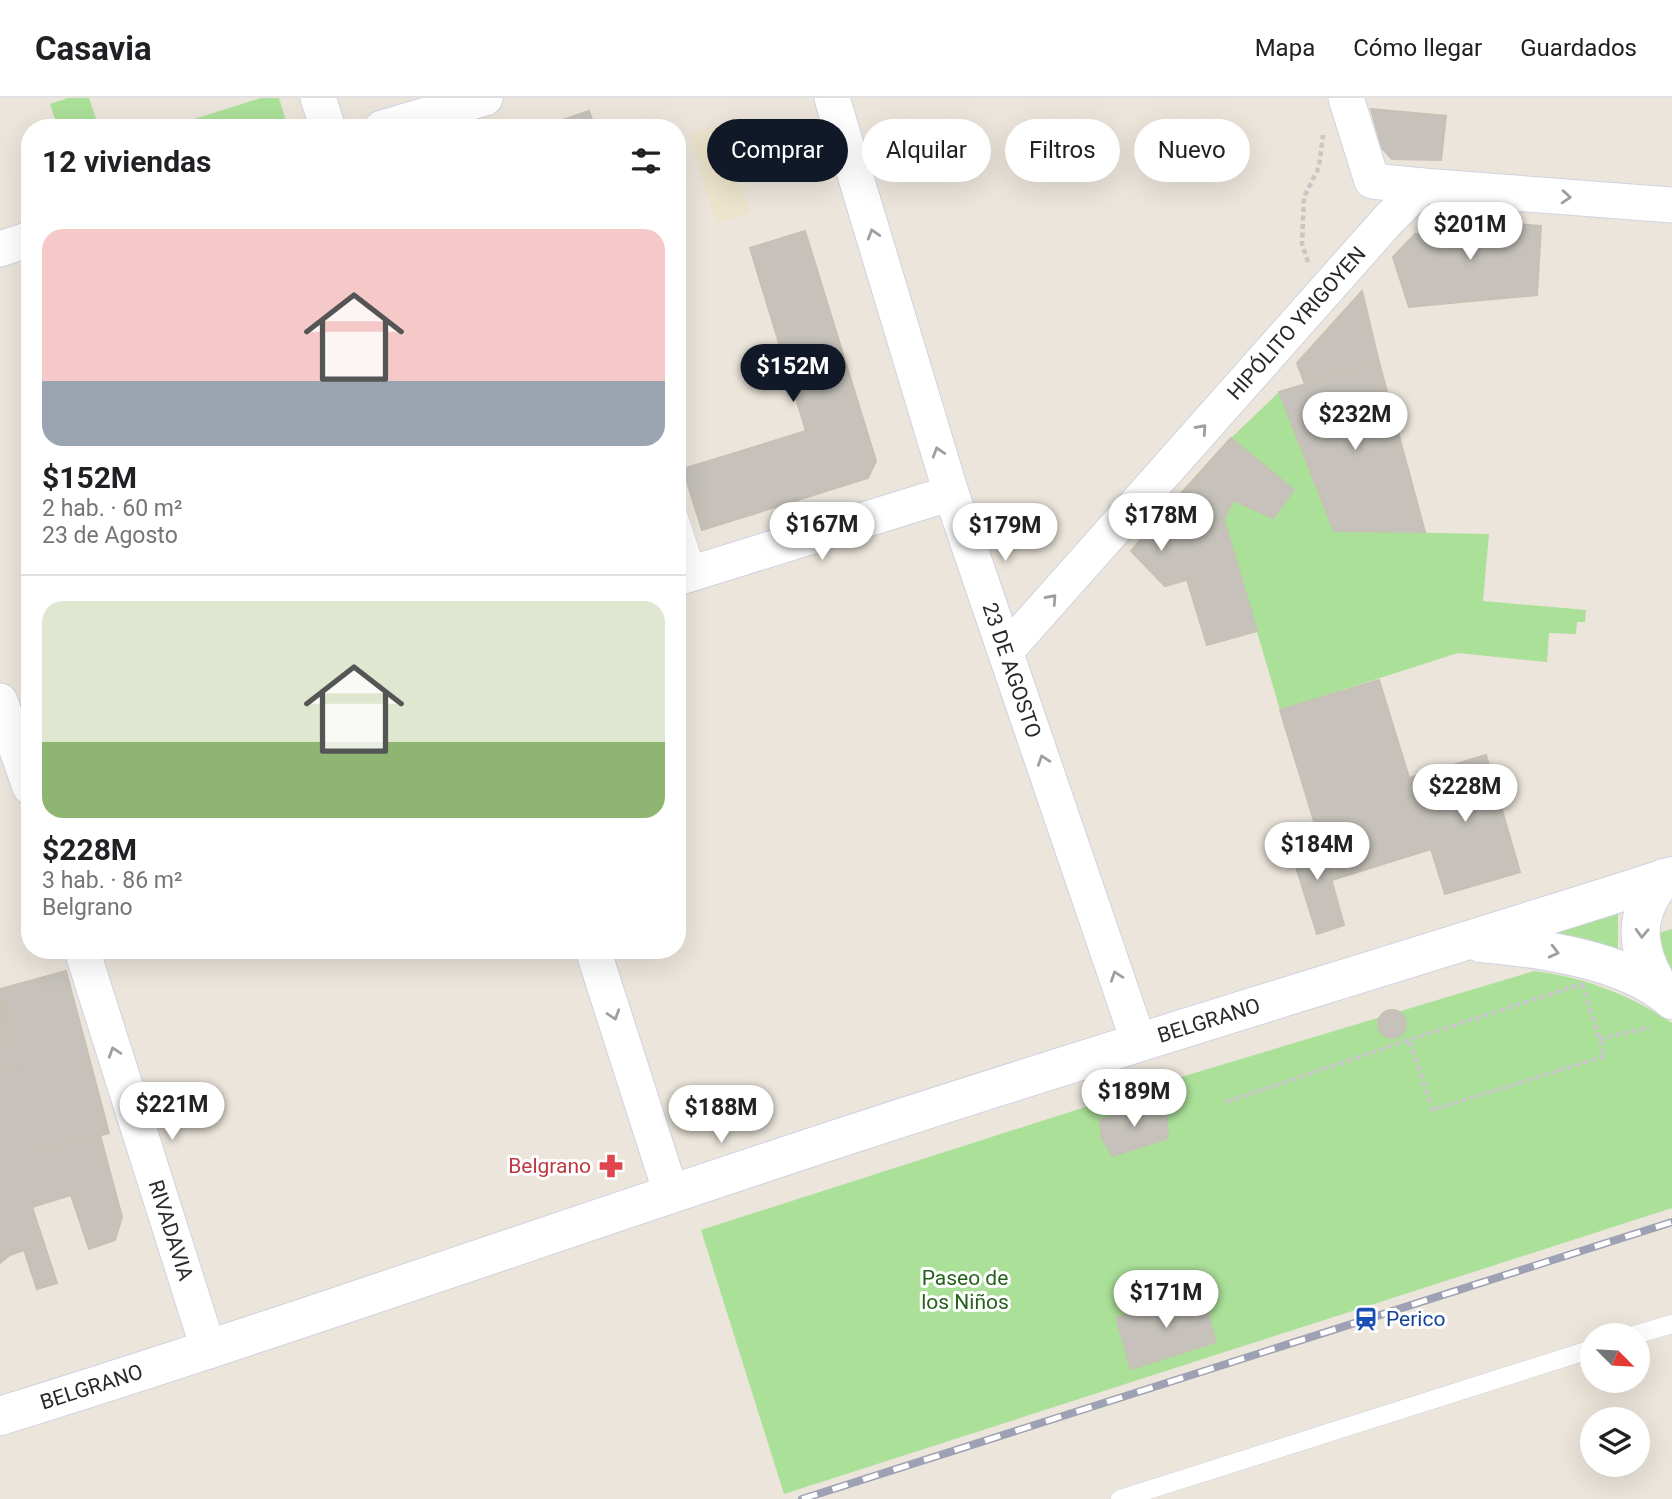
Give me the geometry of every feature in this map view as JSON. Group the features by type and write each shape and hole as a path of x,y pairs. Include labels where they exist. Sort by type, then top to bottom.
{"main road":[{"name":"BELGRANO","path":"0,1416 209,1351 671,1193 1138,1040 1668,877"},
{"path":"1663,1004 1642,958 1641,925 1646,903 1668,877"},
{"name":"BELGRANO","path":"1462,942 1548,949 1605,966 1663,1004"}],"street":[{"path":"318,98 325,119"},
{"path":"413,119 485,98"},
{"name":"23 DE AGOSTO","path":"832,98 951,494 1138,1040"},
{"path":"1346,98 1372,181 1388,220"},
{"path":"1372,181 1672,205"},
{"name":"HIPÓLITO YRIGOYEN","path":"1006,651 1388,220 1422,186"},
{"path":"0,249 21,242"},
{"path":"687,575 951,494"},
{"path":"0,701 20,771"},
{"name":"RIVADAVIA","path":"85,959 209,1351"},
{"path":"596,959 671,1193"}],"lane":[{"path":"1650,1331 1672,1324"},
{"path":"1120,1499 1580,1353"}],"path":[{"path":"1310,267 1302,244 1304,197 1319,167 1324,129"},
{"path":"1226,1102 1409,1040 1582,984 1605,1056 1433,1110 1409,1040"},
{"path":"1599,1039 1663,1004"}],"shaded area":[{"path":"707,129 707,182 740,182 750,213 716,224 690,134"}],"green space":[{"path":"68,98 89,98 96,119 55,119 50,104"},
{"path":"261,98 279,98 285,119 194,119"},
{"path":"1279,392 1334,531 1489,534 1483,601 1586,610 1585,622 1577,622 1576,634 1549,633 1547,662 1458,653 1280,710 1224,520 1233,500 1273,518 1231,438"},
{"path":"1618,899 1618,954 1534,929"},
{"path":"1672,929 1672,991 1646,937"},
{"name":"Paseo de los Niños","path":"1534,971 1571,978 1606,989 1640,1004 1672,1023 1672,1208 784,1494 701,1230 1151,1086"}],"building":[{"path":"1371,109 1446,116 1441,160 1392,159 1382,148"},
{"path":"589,111 592,119 565,119"},
{"path":"1439,218 1541,226 1537,295 1409,307 1393,257 1415,234 1430,236 1428,224"},
{"path":"805,231 876,461 868,478 702,530 686,479 686,468 806,431 750,248"},
{"path":"1362,291 1379,362 1305,384 1297,363"},
{"path":"1379,362 1425,532 1334,531 1279,392"},
{"path":"1231,438 1294,490 1273,518 1233,500 1224,520 1176,499"},
{"path":"1176,499 1224,520 1257,631 1207,645 1166,511"},
{"path":"1166,511 1186,580 1165,586 1131,551"},
{"path":"1379,680 1431,849 1332,880 1280,710"},
{"path":"1486,755 1520,872 1445,894 1409,778"},
{"path":"1318,832 1344,925 1317,934 1288,841"},
{"path":"66,971 109,1133 41,1151 0,989"},
{"path":"0,995 19,1066 0,1072"},
{"path":"1392,1010 1402,1014 1406,1024 1402,1034 1392,1038 1382,1034 1378,1024 1382,1014"},
{"path":"19,1066 41,1151 100,1135 122,1217 115,1240 89,1249 71,1195 32,1207 57,1283 37,1289 24,1250 10,1255 0,1263 0,1072"},
{"path":"1156,1102 1167,1118 1168,1138 1113,1156 1102,1139 1100,1120"},
{"path":"1202,1292 1216,1342 1131,1369 1116,1318"}],"railway":[{"path":"802,1499 1672,1222"}],"place":[{"name":"Belgrano","path":"611,1166"},
{"name":"Perico","path":"1366,1319"}]}
